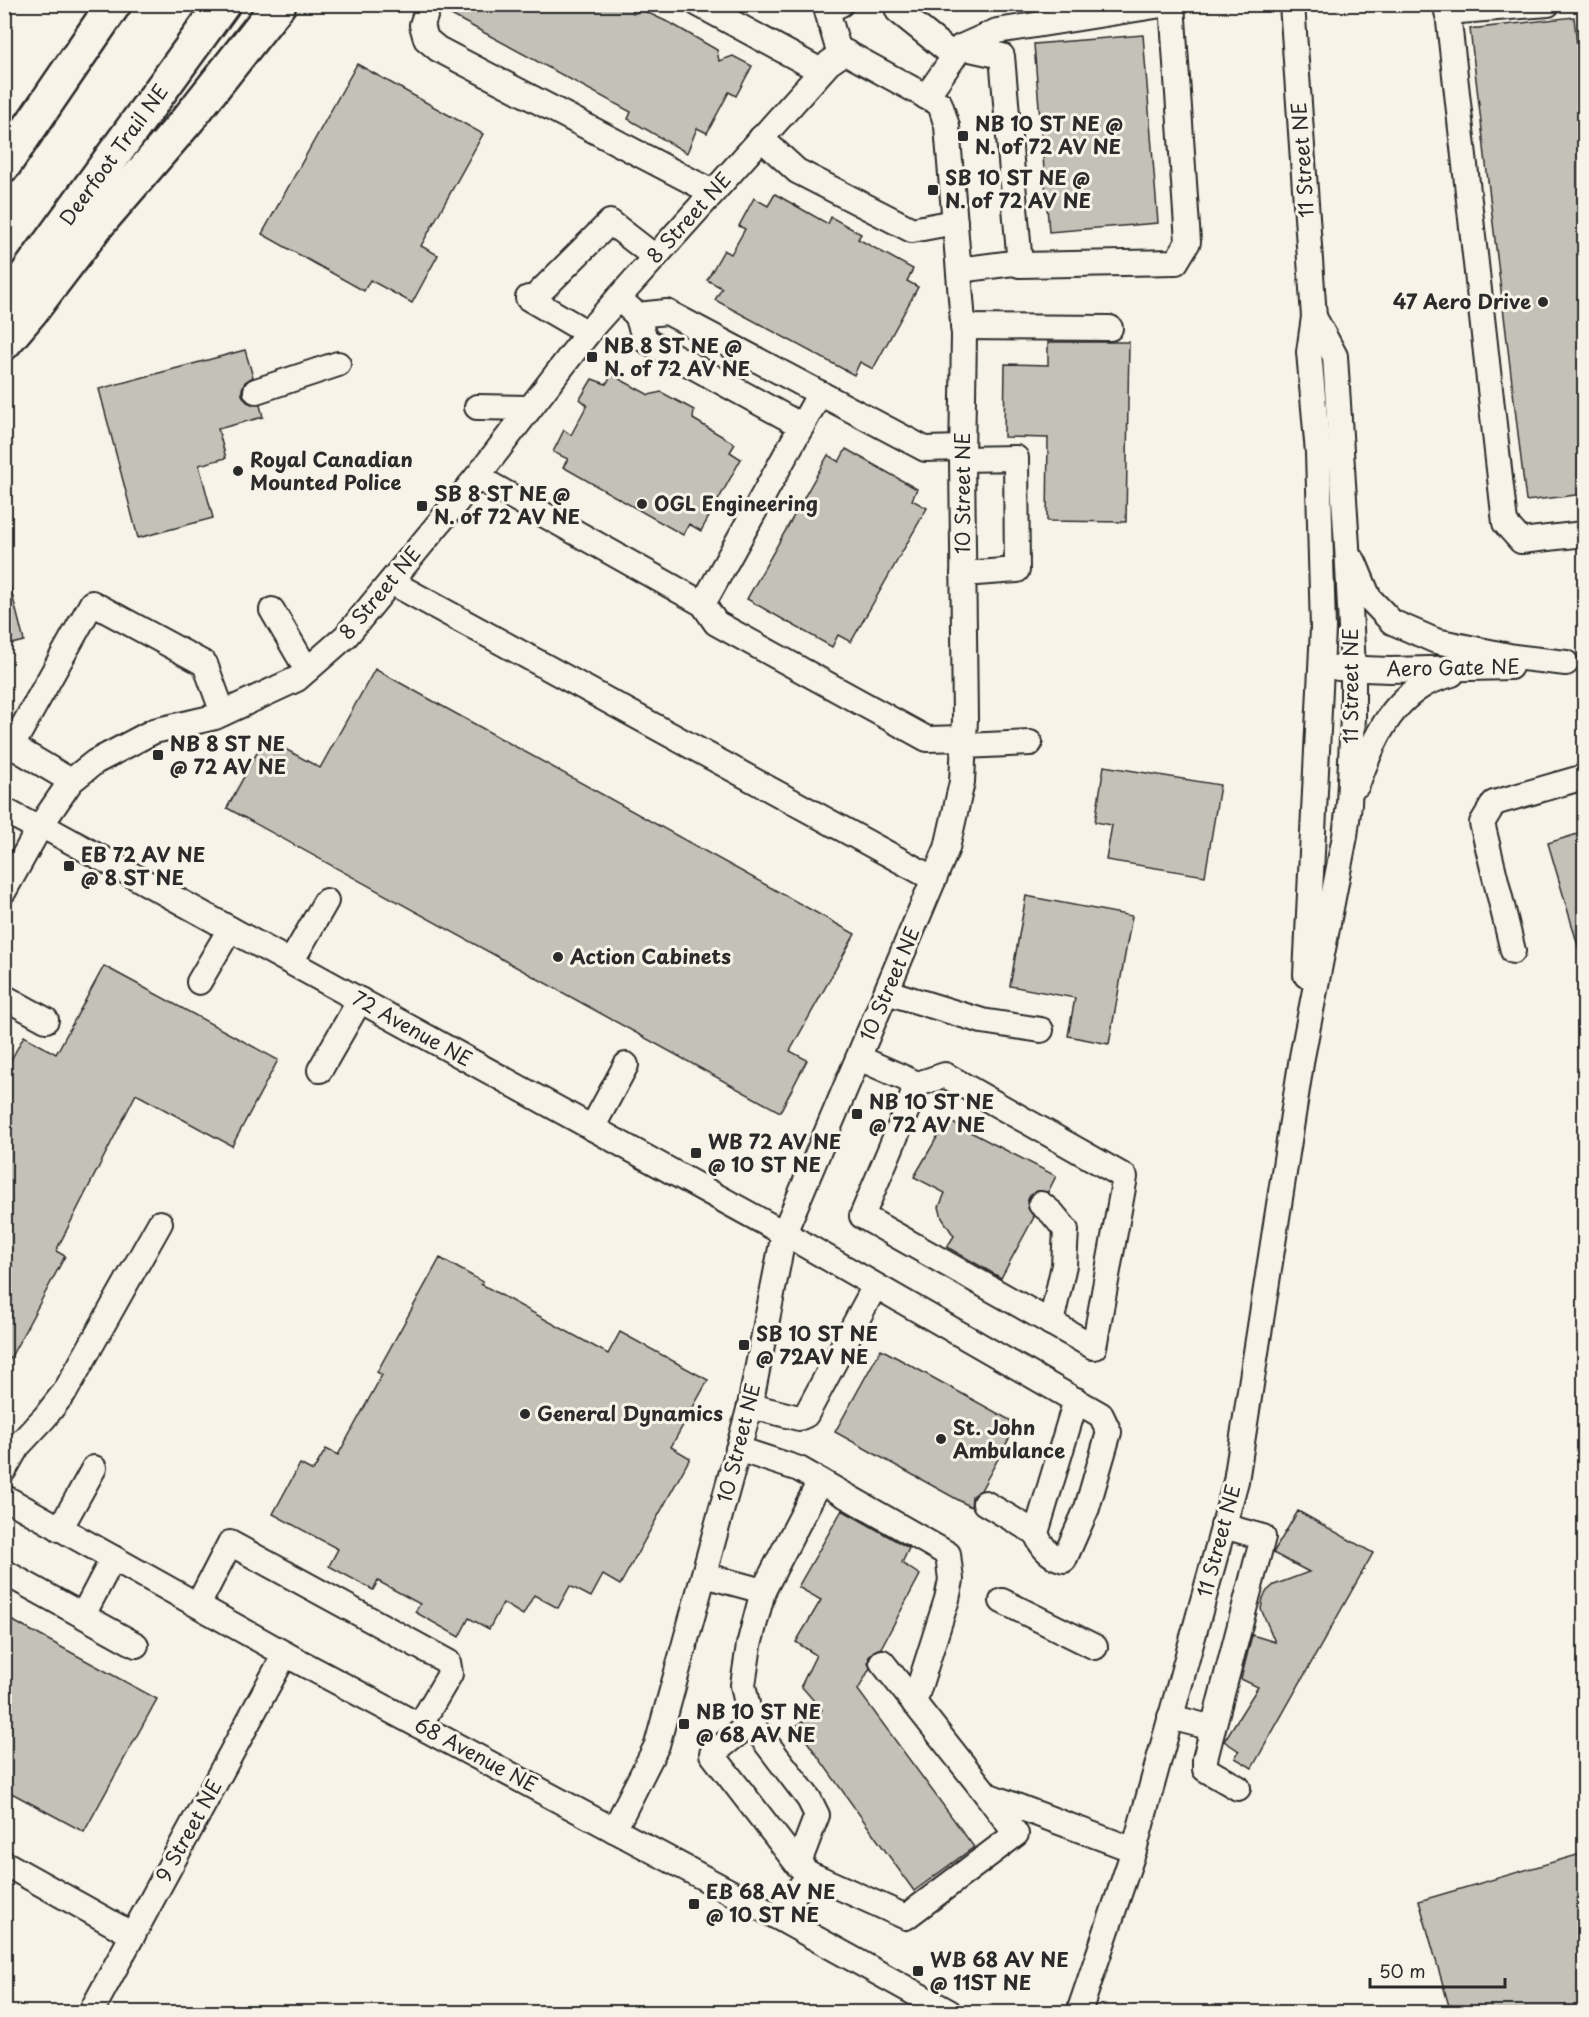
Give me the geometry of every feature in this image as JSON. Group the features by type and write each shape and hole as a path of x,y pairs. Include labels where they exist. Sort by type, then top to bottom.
{"highway":[{"path":"4,165 114,4"},
{"name":"Deerfoot Trail NE","path":"4,306 223,4"},
{"path":"4,344 96,226 190,117 279,4"}],"street":[{"path":"429,4 422,25 426,39 438,49 712,192"},
{"path":"698,4 821,71"},
{"path":"841,4 827,11 842,53 933,101 958,51 997,31 1170,4 1188,242 1176,262 1020,265 1013,263 958,270"},
{"name":"11 Street NE","path":"1292,4 1314,316 1309,352 1318,453 1323,586 1322,667 1302,1057"},
{"path":"1548,4 1447,8 1505,523 1521,542 1584,534"},
{"path":"891,7 958,51 1002,56 1020,265"},
{"name":"8 Street NE","path":"4,891 40,827 71,781 95,762 154,731 215,717 297,679 346,636 477,477 588,333 821,71 842,53"},
{"name":"10 Street NE","path":"614,1830 657,1745 750,1406 783,1233 947,848 962,782 964,742 963,327 947,126 933,101"},
{"path":"761,138 797,171 912,231 955,222"},
{"path":"588,333 530,299 610,222 655,257"},
{"path":"618,298 637,315 645,340 802,426"},
{"path":"637,315 667,312 925,449 1016,458 1017,570 963,574"},
{"name":"11 Street NE","path":"1079,2013 1134,1850 1236,1481 1302,1057 1345,836 1349,804 1353,669 1347,546 1335,356 1314,316"},
{"path":"963,327 1110,328"},
{"path":"256,391 338,364"},
{"path":"703,604 820,393"},
{"path":"477,407 530,408"},
{"path":"477,477 703,604 716,623 927,740 1030,743"},
{"path":"1347,546 1370,598 1392,622 1436,641 1514,657 1575,663"},
{"path":"391,582 934,879"},
{"path":"71,781 8,753 92,603 205,664 223,713"},
{"path":"272,609 307,670"},
{"name":"Aero Gate NE","path":"1322,667 1468,668 1575,663"},
{"path":"1349,804 1381,728 1395,708 1422,685 1468,668"},
{"path":"1513,951 1482,823 1494,803 1584,777"},
{"name":"72 Avenue NE","path":"4,810 230,928 783,1233 1101,1415 1109,1432 1087,1508 1064,1560 1053,1557 1040,1545 1036,1533"},
{"path":"291,962 326,901"},
{"path":"200,982 230,928"},
{"path":"887,992 982,1021 1041,1030"},
{"path":"4,997 46,1020"},
{"path":"320,1070 360,1000"},
{"path":"859,1058 911,1081 912,1086 914,1093 862,1216 1094,1347 1125,1177 945,1075 912,1086"},
{"path":"592,1128 626,1065"},
{"path":"1041,1204 1066,1230 1064,1265 1051,1323"},
{"path":"4,1470 17,1447 66,1390 159,1223"},
{"path":"750,1406 799,1418 806,1414 875,1286"},
{"path":"985,1503 1036,1533 1076,1400"},
{"path":"738,1449 799,1469 948,1554 951,1580 947,1599 914,1703"},
{"path":"60,1528 94,1468"},
{"path":"777,1917 804,1869 817,1815 809,1799 752,1723 743,1685 749,1645 763,1591 820,1481"},
{"name":"68 Avenue NE","path":"4,1497 285,1654 777,1917 949,2013"},
{"path":"1223,1526 1263,1537 1205,1759 1205,1769 1238,1788"},
{"path":"198,1605 230,1543 448,1662 450,1674 420,1725"},
{"path":"83,1615 113,1558"},
{"path":"4,1572 136,1645"},
{"path":"704,1575 763,1591"},
{"path":"1002,1601 1095,1647"},
{"name":"9 Street NE","path":"91,2011 285,1654"},
{"path":"752,1723 712,1754 804,1869 906,1917 1016,1834 882,1662"},
{"path":"1170,1718 1213,1728"},
{"path":"987,1795 1134,1850"},
{"path":"4,1863 133,1935"}],"building":[{"path":"443,4 630,4 633,14 642,10 717,50 719,61 733,56 752,66 736,96 729,92 707,133 697,128 687,153 628,119 631,112 442,10"},
{"name":"47 Aero Drive","path":"1574,17 1584,109 1584,494 1526,501 1470,29"},
{"path":"1143,35 1158,223 1049,232 1034,44"},
{"path":"357,64 483,134 421,246 438,255 412,303 370,280 364,291 262,234"},
{"path":"775,194 828,224 831,217 861,234 858,239 913,269 907,281 918,287 873,369 860,362 854,375 715,300 722,288 707,280 724,250 731,254 745,229 739,226 754,198 768,206"},
{"path":"1048,342 1129,342 1126,522 1047,521 1048,438 1004,437 1005,364 1048,365"},
{"path":"245,350 253,377 245,382 242,395 247,402 260,405 263,417 218,429 226,458 199,465 213,518 138,538 99,389"},
{"path":"612,375 649,395 661,392 694,410 693,419 735,444 730,452 741,459 701,531 689,524 683,535 563,467 568,459 553,452 564,430 571,435 587,405 580,399 592,379 606,384"},
{"path":"846,449 917,489 912,500 927,508 851,642 838,635 832,647 747,599 828,455 839,462"},
{"path":"4,586 10,586 24,641 4,646"},
{"path":"375,669 855,934 790,1051 807,1060 780,1112 227,808 265,738 320,768"},
{"path":"1104,766 1220,785 1205,876 1106,860 1112,825 1095,822"},
{"path":"1584,832 1584,956 1581,956 1548,843"},
{"path":"1026,896 1132,916 1109,1044 1068,1036 1075,998 1010,986"},
{"path":"104,966 278,1060 232,1146 136,1094 56,1251 65,1256 4,1370 4,1073 24,1036 56,1054"},
{"path":"947,1120 1056,1176 1048,1192 1037,1191 1030,1195 1027,1202 1028,1208 1034,1217 1001,1278 947,1247 954,1236 942,1218 939,1207 945,1193 914,1177"},
{"name":"General Dynamics","path":"440,1258 483,1282 481,1284 608,1354 620,1332 708,1380 671,1447 690,1458 620,1585 603,1575 591,1597 570,1586 558,1608 534,1595 523,1615 503,1603 489,1629 469,1618 459,1637 415,1612 420,1604 378,1581 373,1590 329,1566 338,1549 273,1514 300,1464 313,1471 326,1449 338,1455 382,1375 377,1372"},
{"path":"881,1349 1017,1424 981,1490 972,1496 971,1507 835,1432"},
{"path":"842,1510 909,1548 902,1563 920,1575 881,1648 869,1656 870,1668 858,1690 974,1847 914,1891 796,1726 822,1710 801,1686 816,1655 796,1642 821,1600 798,1587"},
{"path":"1298,1511 1373,1553 1252,1768 1235,1758 1239,1751 1224,1741 1258,1687 1241,1679 1252,1635 1275,1642 1261,1609 1263,1598 1274,1585 1309,1572 1273,1553"},
{"path":"4,1616 157,1699 84,1832 4,1789"},
{"path":"1584,1853 1584,2013 1451,2013 1419,1901"}],"place":[{"name":"NB 10 ST NE @ N. of 72 AV NE","path":"963,136"},
{"name":"SB 10 ST NE @ N. of 72 AV NE","path":"933,190"},
{"name":"47 Aero Drive","path":"1543,302"},
{"name":"NB 8 ST NE @ N. of 72 AV NE","path":"592,357"},
{"name":"Royal Canadian Mounted Police","path":"238,471"},
{"name":"OGL Engineering","path":"642,504"},
{"name":"SB 8 ST NE @ N. of 72 AV NE","path":"422,506"},
{"name":"NB 8 ST NE @ 72 AV NE","path":"158,755"},
{"name":"EB 72 AV NE @ 8 ST NE","path":"69,866"},
{"name":"Action Cabinets","path":"558,957"},
{"name":"NB 10 ST NE @ 72 AV NE","path":"857,1114"},
{"name":"WB 72 AV NE @ 10 ST NE","path":"696,1153"},
{"name":"SB 10 ST NE @ 72AV NE","path":"744,1345"},
{"name":"General Dynamics","path":"525,1414"},
{"name":"St. John Ambulance","path":"941,1439"},
{"name":"NB 10 ST NE @ 68 AV NE","path":"684,1724"},
{"name":"EB 68 AV NE @ 10 ST NE","path":"694,1904"},
{"name":"WB 68 AV NE @ 11ST NE","path":"918,1971"}]}
